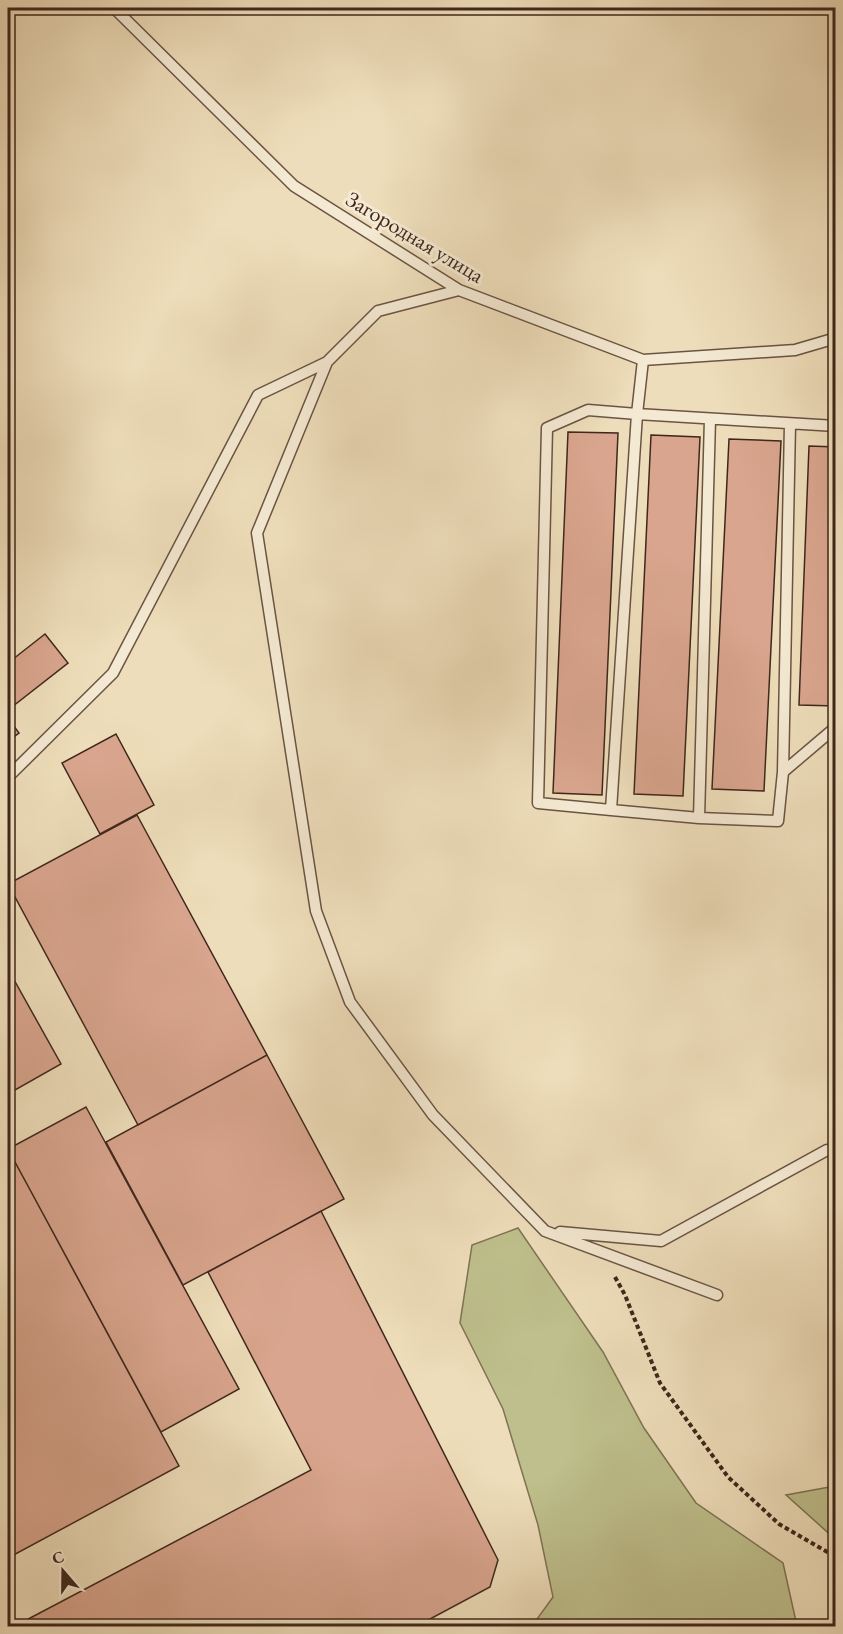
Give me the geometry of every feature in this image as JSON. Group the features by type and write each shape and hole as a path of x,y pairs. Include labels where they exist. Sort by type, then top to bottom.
{"lane":[{"name":"Загородная улица","path":"114,8 294,186 459,290 644,360 795,350 836,338"},
{"path":"8,777 113,673 258,395 327,362 378,312 459,290"},
{"path":"611,810 638,414 644,360"},
{"path":"327,362 257,533 316,911 350,1002 434,1114 545,1231 717,1295"},
{"path":"790,424 783,772 778,821 699,818 538,803 547,428 588,410 836,426"},
{"path":"699,818 710,419"},
{"path":"783,772 836,727"},
{"path":"545,1231 662,1242 827,1150"}],"path":[{"path":"599,1251 625,1295 660,1383 728,1477 779,1524 836,1557"}],"green space":[{"path":"518,1228 603,1352 644,1428 696,1503 783,1563 797,1626 532,1626 553,1597 538,1525 503,1409 460,1323 472,1245"},
{"path":"836,1486 835,1539 786,1495"}],"building":[{"path":"568,432 618,433 602,795 553,793"},
{"path":"651,435 700,437 683,796 634,794"},
{"path":"729,439 781,441 764,791 712,789"},
{"path":"809,446 836,447 836,706 799,705"},
{"path":"45,634 68,663 8,710 8,663"},
{"path":"8,718 19,733 8,741"},
{"path":"116,734 154,805 100,834 62,763"},
{"path":"137,815 267,1055 138,1125 8,884"},
{"path":"8,969 61,1064 8,1094"},
{"path":"267,1055 344,1199 183,1285 106,1142"},
{"path":"86,1107 239,1389 161,1432 8,1149"},
{"path":"8,1149 179,1466 8,1558"},
{"path":"321,1211 498,1560 490,1587 417,1626 15,1626 311,1470 208,1272"}]}
